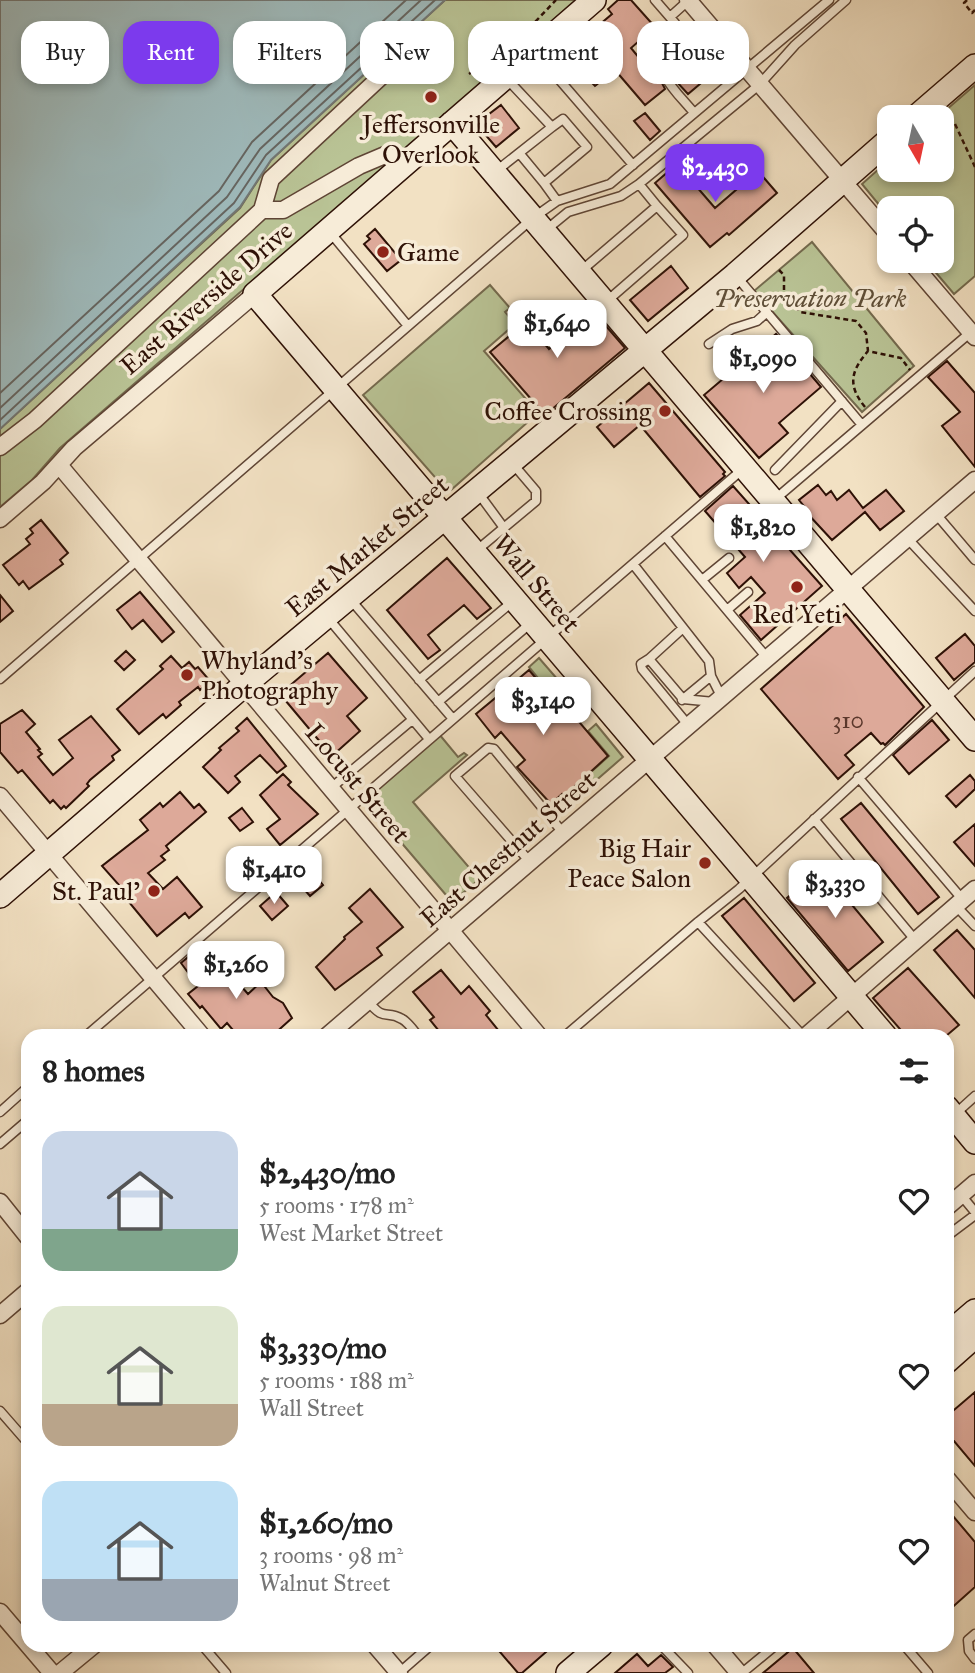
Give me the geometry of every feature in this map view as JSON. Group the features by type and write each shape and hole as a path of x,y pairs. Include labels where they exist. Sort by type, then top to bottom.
{"street":[{"name":"East Riverside Drive","path":"570,21 594,0"},
{"path":"689,0 706,21"},
{"path":"930,105 975,66"},
{"path":"749,73 877,222"},
{"path":"0,447 34,420 262,210 271,179 373,84"},
{"name":"East Riverside Drive","path":"0,519 43,482 74,448 497,84"},
{"path":"452,123 975,738"},
{"name":"East Market Street","path":"0,896 244,685 735,275 877,150"},
{"path":"262,210 284,209 359,166 385,155 405,162"},
{"path":"921,273 973,335"},
{"name":"Wall Street","path":"255,294 879,1029"},
{"name":"Locust Street","path":"59,465 530,1029"},
{"name":"East Chestnut Street","path":"335,1029 975,480"},
{"path":"0,796 196,1029"},
{"path":"813,1029 964,899"},
{"path":"954,1116 974,1137"},
{"path":"954,1201 975,1183"},
{"path":"0,1202 21,1228"},
{"path":"0,1315 21,1297"},
{"path":"954,1329 975,1311"},
{"path":"954,1355 975,1336"},
{"path":"954,1487 975,1512"},
{"path":"0,1612 21,1637"},
{"path":"34,1652 52,1673"},
{"path":"60,1673 86,1652"},
{"path":"381,1652 399,1673"},
{"path":"568,1673 593,1652"},
{"path":"722,1652 741,1673"}],"lane":[{"path":"655,0 675,23 674,31 663,50 660,66 694,113"},
{"path":"670,17 689,0"},
{"path":"749,67 829,0"},
{"path":"538,225 568,212 621,196 639,184 760,85 795,45 846,0"},
{"path":"512,84 552,127"},
{"path":"563,84 633,164"},
{"path":"0,679 408,326 538,225 557,201 610,184 729,84"},
{"path":"494,173 563,119 587,147 544,183"},
{"path":"520,154 557,201"},
{"path":"604,303 683,235 639,184"},
{"path":"579,273 657,206"},
{"path":"328,230 408,326"},
{"path":"735,275 862,425"},
{"path":"709,344 732,329 757,321 767,312"},
{"path":"773,501 973,335"},
{"path":"775,470 842,401"},
{"path":"475,553 537,500 536,491 511,461"},
{"path":"438,702 633,564 744,467"},
{"path":"476,490 504,528"},
{"path":"936,514 975,560"},
{"path":"665,536 768,659"},
{"path":"907,538 975,611"},
{"path":"702,580 729,558"},
{"path":"633,564 709,661 711,676 720,700 683,699 649,659"},
{"path":"727,610 748,592"},
{"path":"349,597 453,719"},
{"path":"419,680 514,600"},
{"path":"327,616 429,739"},
{"path":"683,628 641,664 642,669 689,726"},
{"path":"94,1029 453,719 540,630"},
{"path":"573,1029 751,878 975,671"},
{"path":"674,707 711,676"},
{"path":"331,788 412,720"},
{"path":"530,862 455,776 488,748 494,749 564,834"},
{"path":"858,777 964,899 975,926"},
{"path":"814,819 916,941"},
{"path":"698,922 797,1029"},
{"path":"368,1001 376,1012 402,1019 411,1029"},
{"path":"0,1112 21,1093"},
{"path":"954,1109 975,1096"},
{"path":"0,1144 21,1126"},
{"path":"954,1230 975,1214 961,1195"},
{"path":"0,1411 21,1435"},
{"path":"975,1634 968,1640 968,1651 975,1659"},
{"path":"208,1652 226,1673"},
{"path":"399,1673 423,1652"},
{"path":"668,1652 688,1673"},
{"path":"741,1673 767,1652"},
{"path":"910,1652 928,1673"}],"path":[{"path":"536,21 556,0"},
{"path":"968,0 964,3 972,13 975,10"},
{"path":"955,124 975,167"},
{"path":"779,270 784,275 785,292 800,312 856,321 866,333 869,351"},
{"path":"869,351 901,358 910,370"},
{"path":"865,407 858,399 853,376 856,365 869,351"}],"green space":[{"path":"445,0 578,0 554,21 468,21 468,84 481,84 60,448 32,480 0,507 0,429 240,208 271,160 360,78 360,84 454,84 454,21 422,21"},
{"path":"975,85 975,276 954,294 936,273 954,273 954,196 877,196 877,202 862,184 877,171 877,182 954,182 954,105 952,105"},
{"name":"Preservation Park","path":"812,242 914,366 862,412 754,291"},
{"path":"490,285 510,308 505,312 515,324 484,351 538,413 447,491 363,395"},
{"path":"539,658 572,696 571,710 566,713 529,667"},
{"path":"596,724 623,757 570,803 564,796 609,756 588,731"},
{"path":"439,734 458,757 464,753 467,755 413,802 478,878 511,853 452,902 365,800"}],"water":[{"path":"0,0 445,0 422,21 360,21 360,78 271,160 240,207 0,429"}],"building":[{"path":"618,0 631,0 650,21 637,21 637,43 631,48 637,55 637,84 662,84 665,89 645,105 623,79 623,21 604,21 612,14 608,9"},
{"path":"679,84 700,84 688,94"},
{"path":"501,105 519,128 496,147 476,124"},
{"path":"645,113 660,131 650,140 634,121"},
{"path":"677,164 715,208 758,171 777,193 729,235 727,233 710,247 655,183"},
{"name":"Game","path":"375,229 401,260 387,271 364,244 370,239 367,236"},
{"path":"671,266 688,288 648,321 630,300"},
{"path":"593,311 625,348 545,415 490,352 526,322 549,349"},
{"path":"776,334 821,387 779,423 788,433 759,458 704,395"},
{"path":"947,361 975,393 975,467 942,426 960,412 928,377"},
{"path":"649,383 725,472 725,476 700,497 640,425 614,447 597,427"},
{"path":"818,485 826,495 831,491 837,500 849,490 863,508 886,490 904,511 880,530 865,512 832,540 806,512 799,500"},
{"path":"733,486 822,586 761,640 740,615 765,593 751,577 739,588 727,573 745,557 705,511"},
{"path":"41,520 68,553 60,560 63,564 29,589 23,581 19,585 3,565 30,544 26,539 33,533 30,529"},
{"path":"447,558 491,608 477,619 464,605 428,635 440,650 428,659 387,610"},
{"path":"140,592 174,632 162,642 143,620 132,629 117,610"},
{"path":"0,595 13,611 0,622"},
{"path":"846,614 924,707 885,745 871,733 845,755 854,765 838,779 761,689"},
{"path":"965,634 975,646 975,662 954,680 936,658"},
{"path":"126,651 135,660 124,670 115,661"},
{"path":"328,653 367,698 347,716 360,731 332,756 280,694"},
{"path":"171,656 182,668 189,662 195,669 198,667 210,681 179,702 181,705 166,718 163,714 139,734 117,709 163,669 160,666"},
{"path":"529,670 566,714 570,711 608,756 564,796 562,794 551,804 517,767 525,760 501,732 495,738 476,714"},
{"path":"22,710 35,724 26,732 40,749 38,750 42,754 38,757 53,775 73,758 59,740 91,716 120,750 112,756 114,760 90,780 87,784 89,786 66,808 64,806 61,809 53,800 50,803 22,770 18,773 0,752 0,724"},
{"path":"247,718 286,766 277,773 260,755 235,776 240,782 228,793 203,767 221,750 219,748 239,731 236,728"},
{"path":"932,720 949,740 909,774 893,755"},
{"path":"283,774 291,782 288,785 318,814 280,845 267,829 280,819 260,795"},
{"path":"970,775 975,781 975,789 956,807 946,796"},
{"path":"180,792 194,808 199,804 206,812 166,846 169,850 161,856 165,860 148,873 163,889 177,877 202,907 189,918 185,913 157,936 129,902 122,902 117,897 119,885 102,866 148,830 140,820 160,803 163,807"},
{"path":"861,803 939,897 918,914 841,819"},
{"path":"242,808 253,822 240,831 229,818"},
{"path":"975,824 975,866 954,842"},
{"path":"822,869 883,942 848,971 787,898"},
{"path":"311,870 323,885 310,896 297,881"},
{"path":"370,889 403,927 377,948 382,955 335,990 316,967 362,922 349,908"},
{"path":"276,892 288,906 272,920 260,906"},
{"path":"744,898 815,983 794,1001 722,916"},
{"path":"957,930 975,950 975,998 934,950"},
{"path":"193,953 211,975 218,969 220,972 232,962 241,972 234,978 248,994 261,982 273,997 283,1003 292,1018 280,1029 232,1029 227,1023 221,1029 188,994 198,986 181,963"},
{"path":"908,968 959,1025 954,1029 900,1029 873,998"},
{"path":"441,970 461,994 469,986 490,1011 486,1015 497,1029 437,1029 430,1020 434,1017 413,992"},
{"path":"975,1392 975,1466 954,1441 954,1410"},
{"path":"954,1517 975,1542 975,1587 954,1606"},
{"path":"500,1652 546,1652 522,1673 518,1673"},
{"path":"788,1652 796,1652 814,1673 763,1673"},
{"path":"637,1654 648,1666 661,1655 673,1667 665,1673 615,1673"}],"place":[{"name":"Jeffersonville Overlook","path":"431,97"},
{"name":"Game","path":"383,252"},
{"name":"Coffee Crossing","path":"665,411"},
{"name":"Red Yeti","path":"797,587"},
{"name":"Whyland's Photography","path":"187,675"},
{"name":"Big Hair Peace Salon","path":"705,863"},
{"name":"St. Paul'","path":"154,891"}]}
